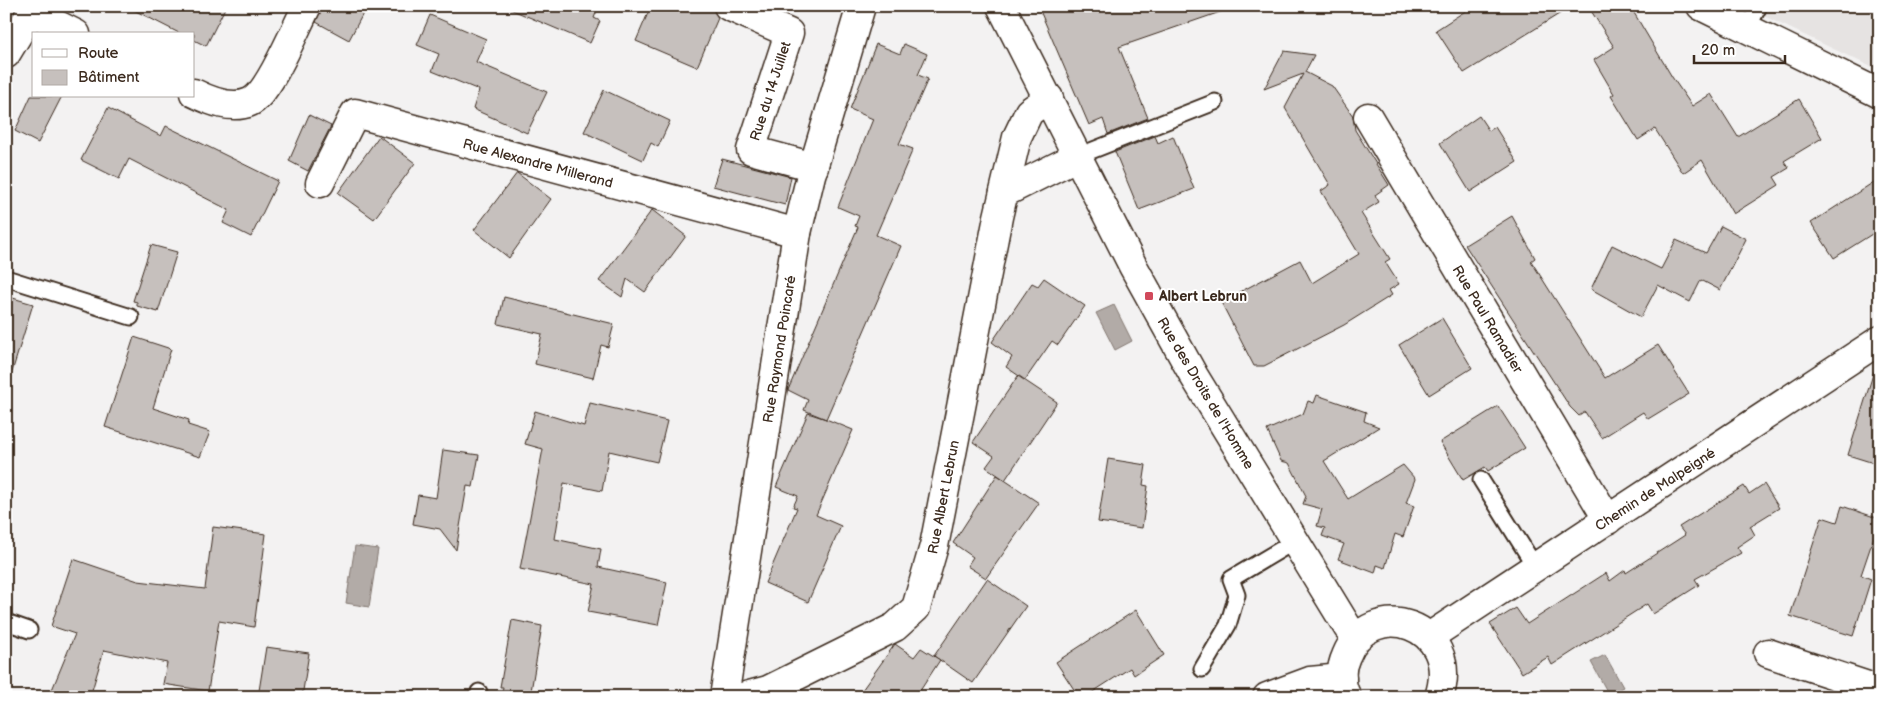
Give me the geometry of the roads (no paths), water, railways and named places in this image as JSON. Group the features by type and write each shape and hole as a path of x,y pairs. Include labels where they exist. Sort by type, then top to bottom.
{"street":[{"path":"195,93 227,105 250,102 267,86 306,6"},
{"name":"Rue du 14 Juillet","path":"728,6 789,33 751,150 814,167"},
{"name":"Rue Raymond Poincaré","path":"724,697 797,233 814,167 861,6"},
{"name":"Rue des Droits de l'Homme","path":"1001,6 1133,266 1189,368 1348,628 1359,636"},
{"path":"1701,6 1753,18 1880,94"},
{"path":"6,54 33,9 73,32"},
{"name":"Rue Albert Lebrun","path":"742,697 768,690 886,631 916,608 934,546 1004,193 1018,137 1029,112 1049,98"},
{"name":"Rue Alexandre Millerand","path":"320,183 355,113 797,233"},
{"name":"Rue Paul Ramadier","path":"1368,118 1608,520"},
{"path":"1004,193 1078,156"},
{"name":"Chemin de Malpeigné","path":"1429,637 1880,340"},
{"path":"1267,697 1310,681 1344,688 1343,663 1349,648 1359,636 1382,624 1395,623 1408,624 1429,637 1439,651 1444,666 1444,683 1439,697"},
{"path":"1768,654 1877,689"}],"lane":[{"path":"1078,156 1215,102"},
{"path":"6,278 131,317"},
{"path":"1481,480 1536,568"},
{"path":"1202,669 1228,625 1237,595 1231,579 1295,541"},
{"path":"6,622 29,630"}],"place":[{"name":"Albert Lebrun","path":"1149,296"}]}
